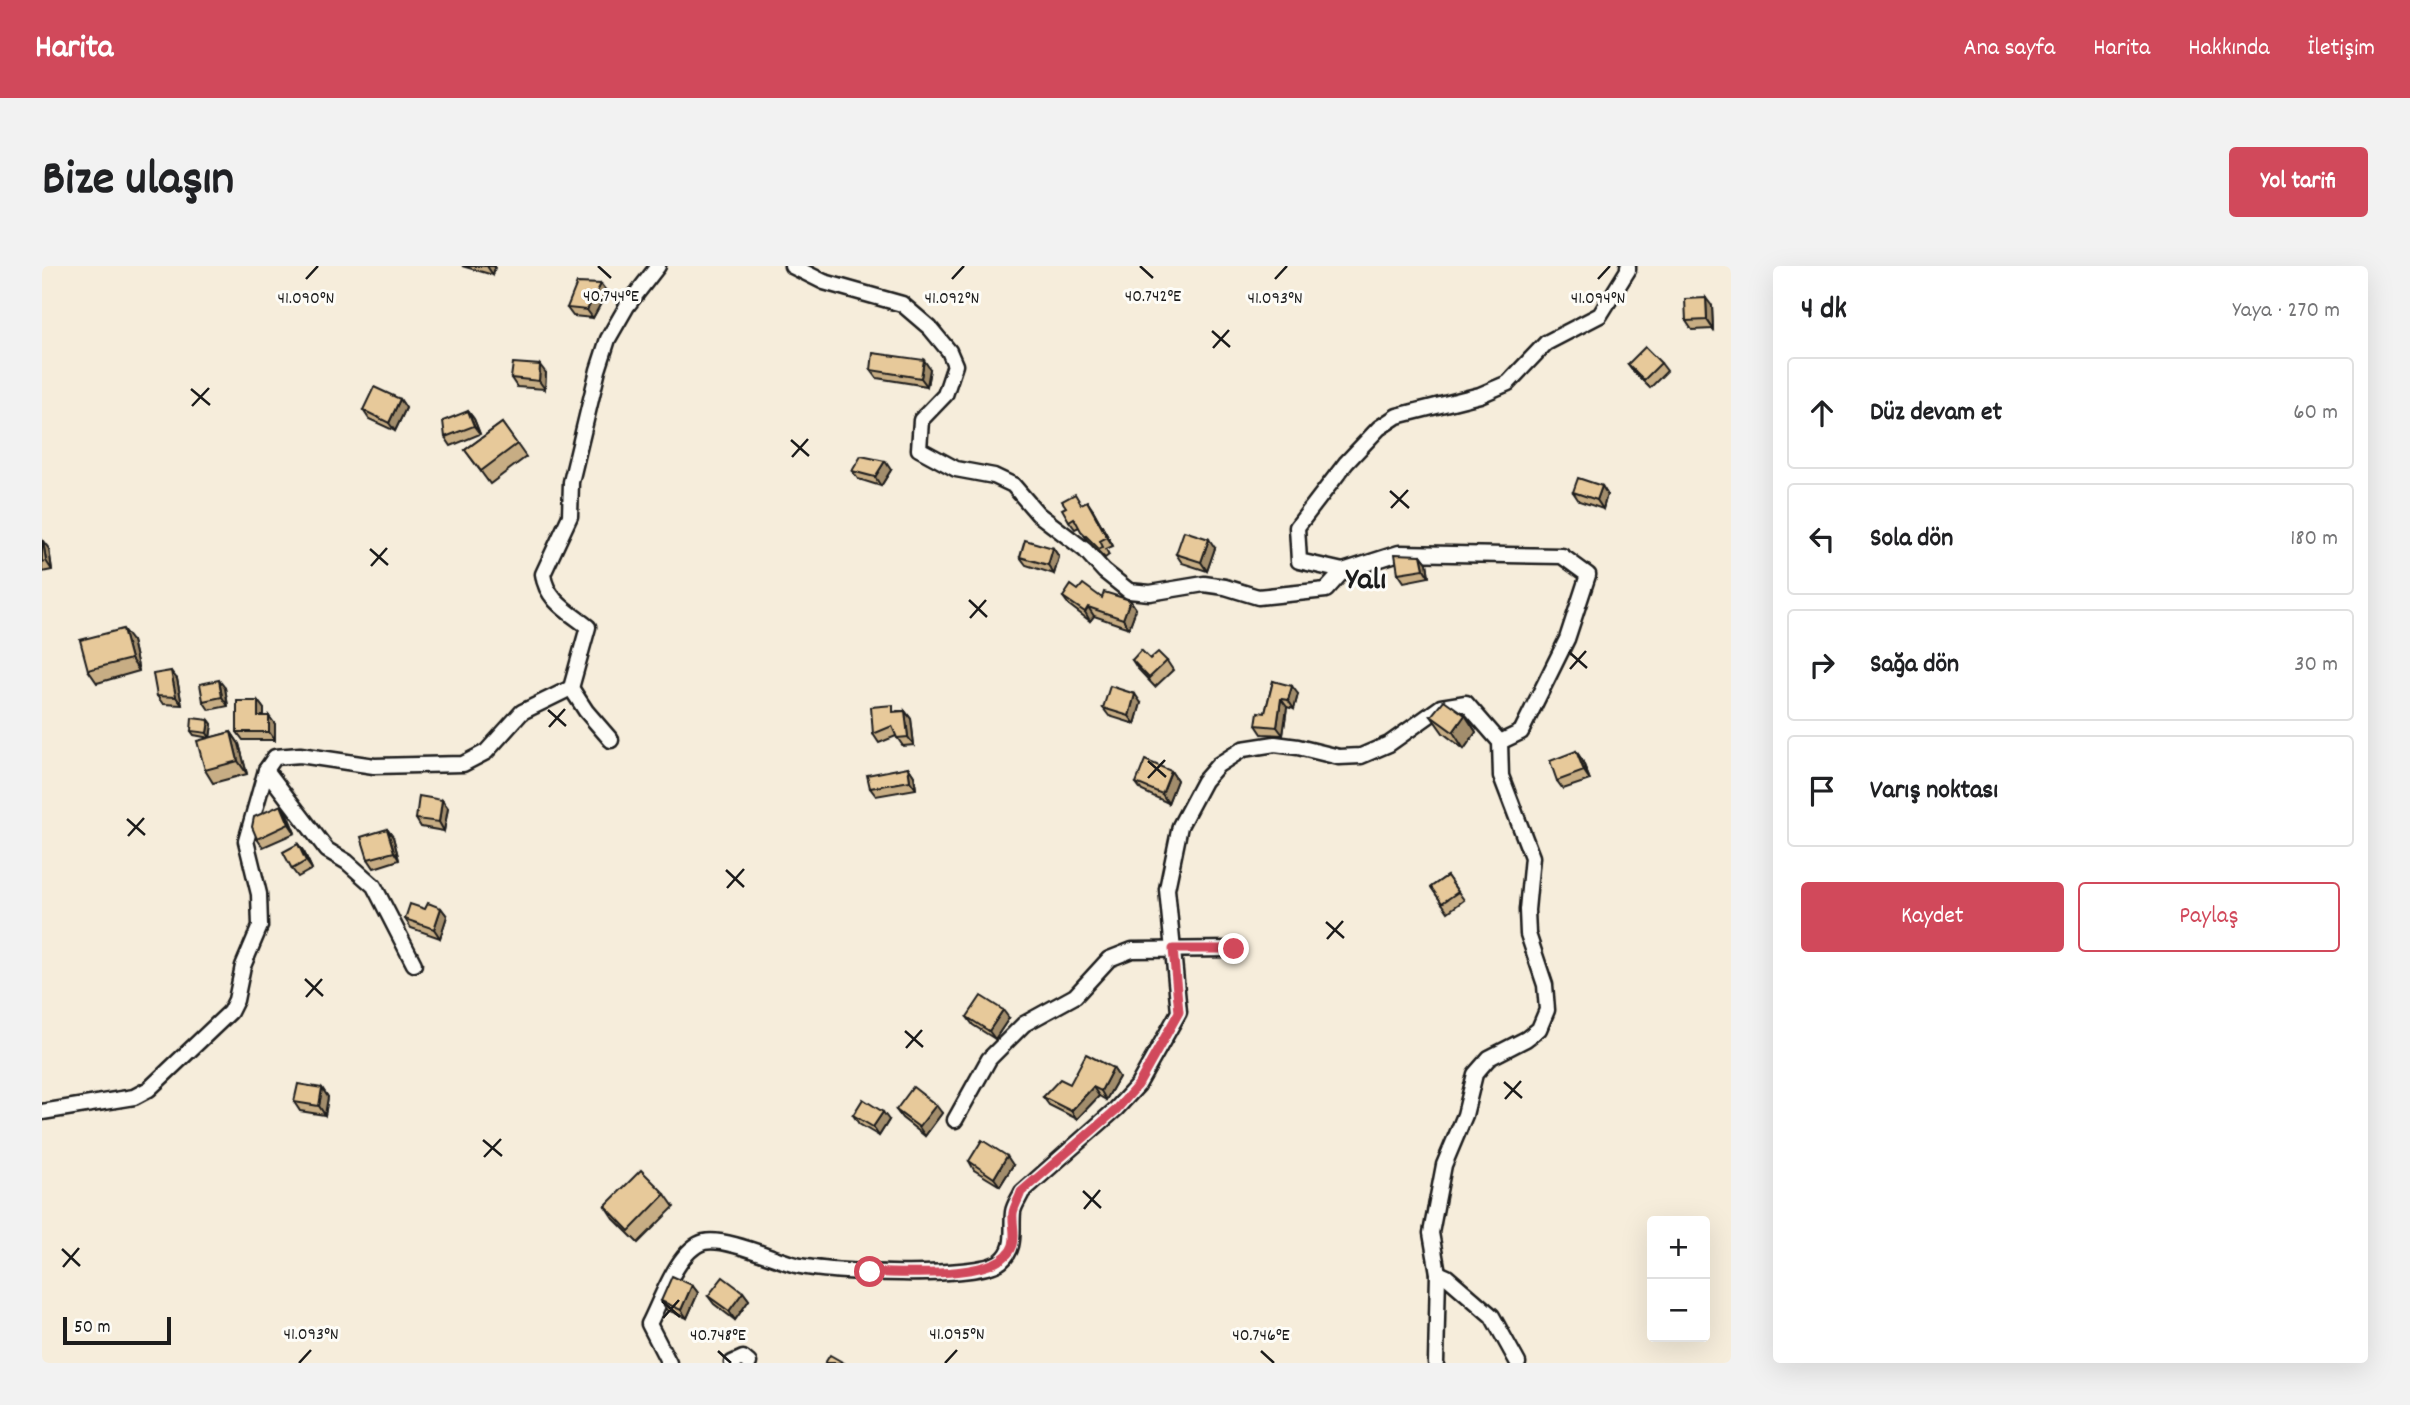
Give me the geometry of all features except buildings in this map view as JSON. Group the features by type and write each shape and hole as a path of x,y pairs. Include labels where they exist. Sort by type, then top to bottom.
{"street":[{"path":"42,1112 134,1097 149,1090 230,1012 236,1000 243,966 260,926 259,894 246,841 266,770 275,757 300,755 374,766 463,764 486,752 522,712 571,688 589,627 553,600 544,584 543,574 570,516 572,482 597,370 608,339 626,306 658,266"},
{"path":"792,266 824,282 902,304 930,328 949,351 955,365 945,395 921,420 919,449 956,469 994,476 1013,485 1038,514 1086,550 1104,571 1129,591 1150,593 1204,584 1258,597 1326,590 1343,571 1399,553 1562,556 1587,575 1567,639 1521,732 1500,743"},
{"path":"1343,571 1299,561 1297,527 1354,454 1378,428 1397,416 1480,395 1508,383 1546,343 1600,315 1628,266"},
{"path":"571,688 586,711 611,740"},
{"path":"669,1363 649,1324 684,1254 704,1242 727,1243 799,1266 870,1272 933,1273 985,1268 1001,1262 1013,1246 1013,1210 1021,1192 1116,1110 1138,1085 1179,1012 1167,889 1181,826 1204,781 1218,765 1243,749 1275,744 1339,757 1361,756 1389,744 1441,707 1466,703 1500,743 1501,776 1532,857 1527,909 1528,934 1545,985 1547,1010 1539,1029 1526,1039 1489,1058 1475,1074 1465,1115 1444,1165 1431,1233 1438,1273 1436,1363"},
{"path":"266,770 327,850 347,862 374,886 414,964"},
{"path":"955,1120 989,1059 1024,1024 1075,996 1109,959 1132,950 1234,949"},
{"path":"1438,1273 1447,1277 1492,1316 1518,1363"},
{"path":"732,1363 743,1357 750,1363"}],"district":[{"name":"Yalı","path":"1366,577"}],"route":[{"path":"870,1272 933,1273 985,1268 1001,1262 1013,1246 1013,1210 1021,1192 1116,1110 1138,1085 1179,1012 1173,949 1234,949"}]}
